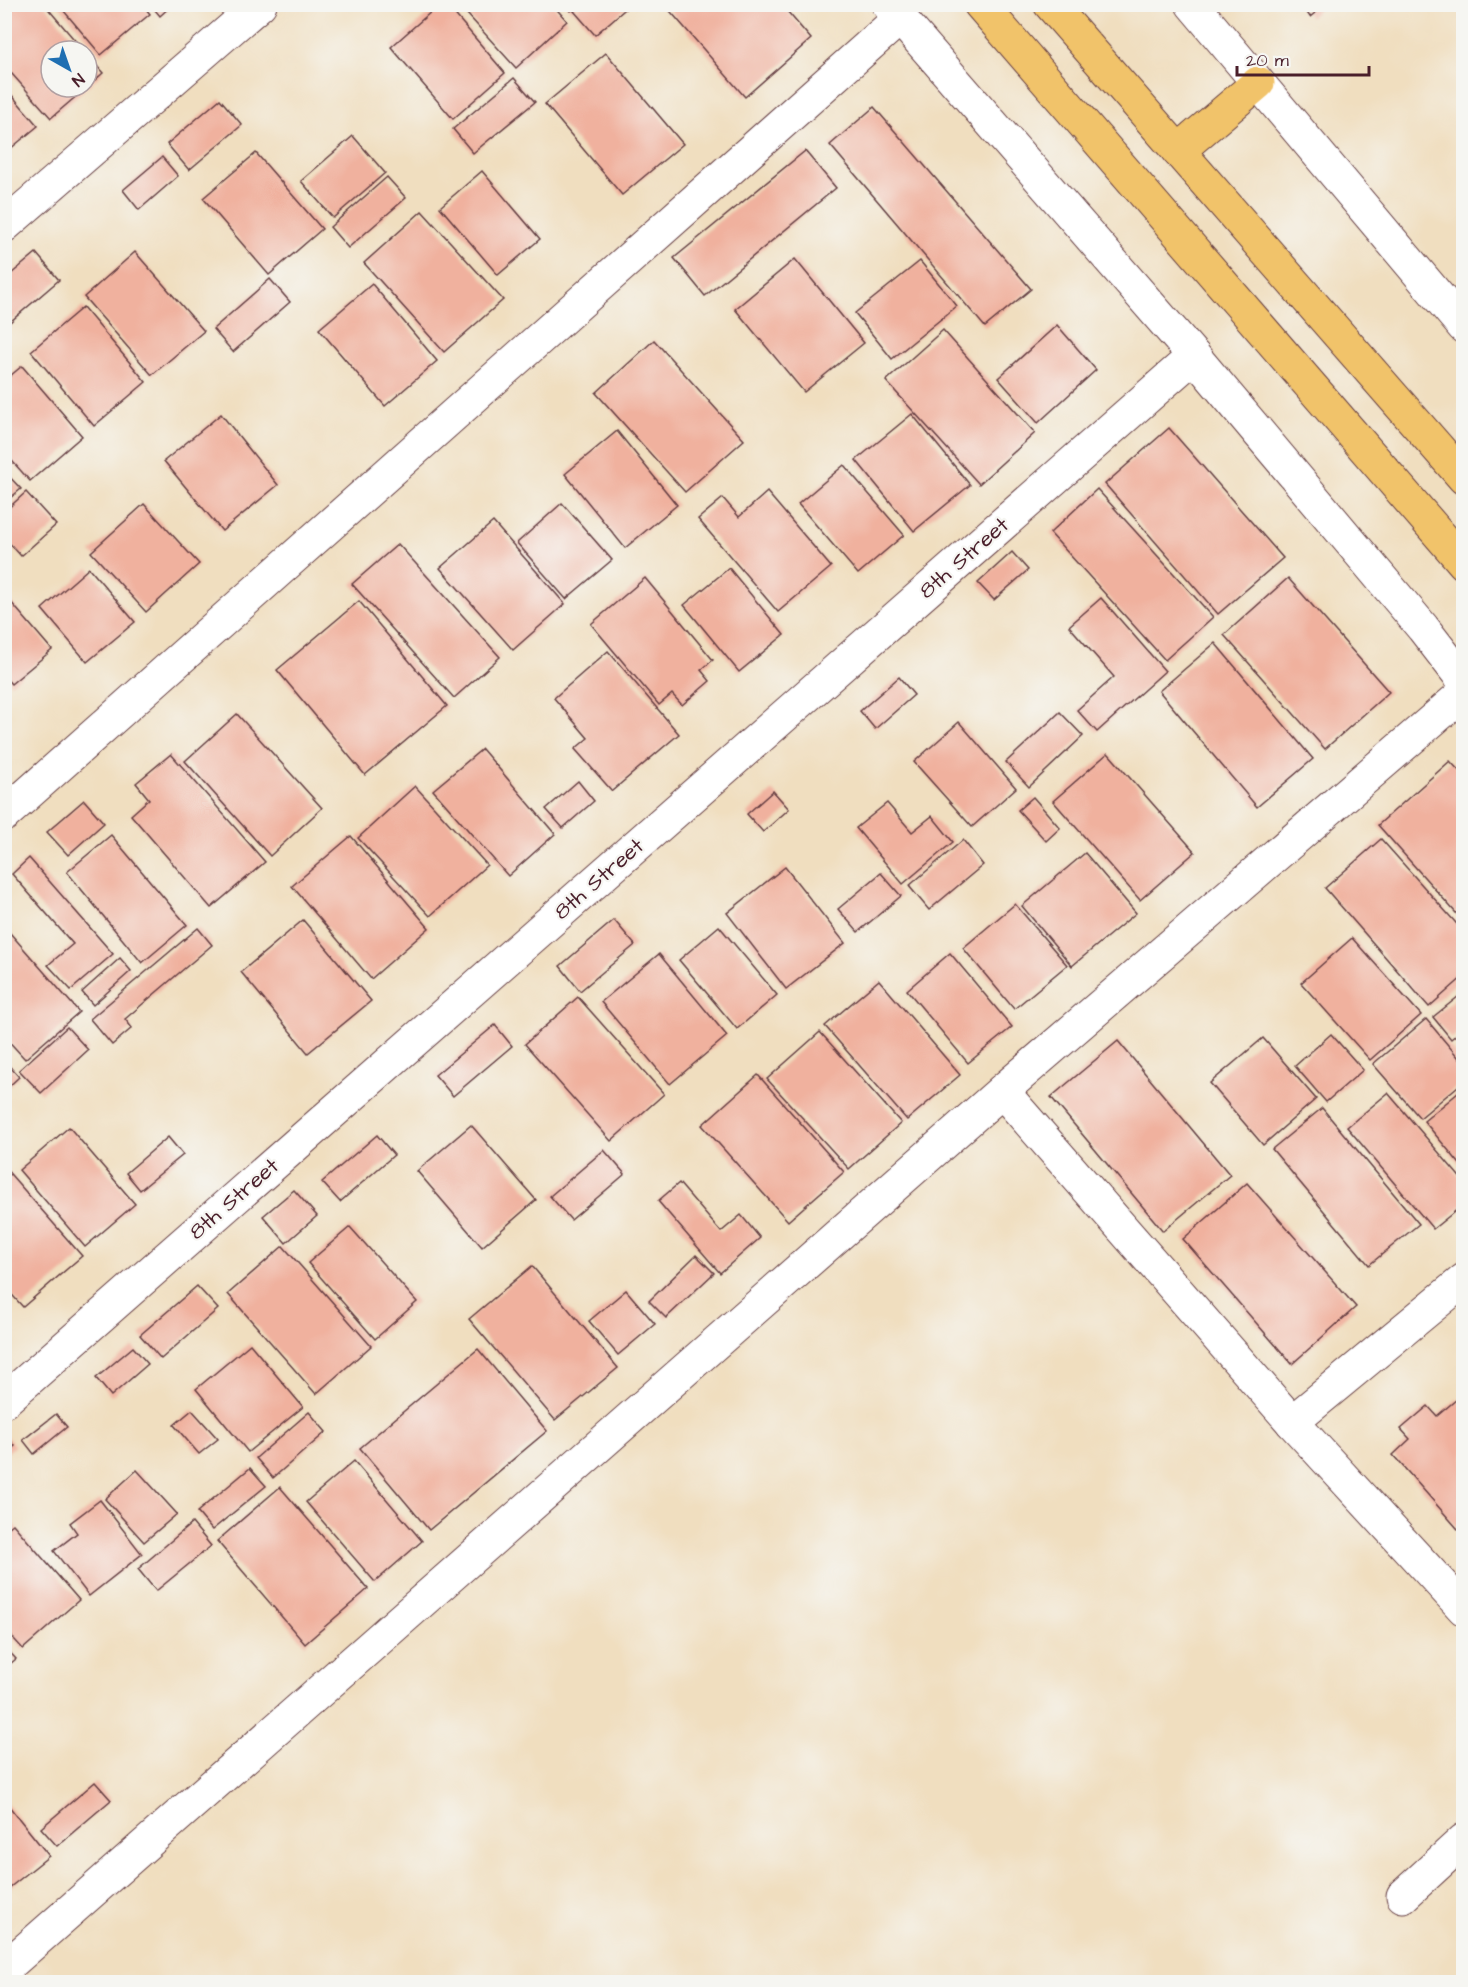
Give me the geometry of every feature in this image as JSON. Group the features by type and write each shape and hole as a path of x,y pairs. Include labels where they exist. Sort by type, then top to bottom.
{"highway":[{"path":"980,4 1464,562"},
{"path":"1050,4 1464,478"},
{"path":"1178,151 1258,83"}],"street":[{"path":"4,226 260,4"},
{"path":"1192,4 1464,327"},
{"path":"4,815 894,11 1194,356 1423,628 1464,681"},
{"name":"8th Street","path":"4,1401 1194,356"},
{"path":"4,1969 1002,1091 1464,693"},
{"path":"1002,1091 1292,1422 1464,1610"},
{"path":"1292,1422 1464,1280"},
{"path":"1403,1896 1464,1840"}],"building":[{"path":"4,4 44,4 74,39 39,39 39,99 73,99 51,118 4,65"},
{"path":"58,4 142,4 150,14 101,55 99,39 88,39"},
{"path":"150,4 173,4 160,16"},
{"path":"440,4 446,4 505,73 453,119 391,47"},
{"path":"458,4 552,4 567,21 516,68"},
{"path":"566,4 579,4 571,11"},
{"path":"581,4 631,4 595,35 574,11"},
{"path":"664,4 781,4 811,39 745,97"},
{"path":"1301,4 1326,4 1310,17"},
{"path":"606,53 683,144 622,195 545,104"},
{"path":"514,78 535,102 473,153 453,129"},
{"path":"4,86 38,126 4,154"},
{"path":"220,99 242,125 189,170 167,144"},
{"path":"874,107 1031,289 985,327 830,145"},
{"path":"353,136 385,173 333,218 301,181"},
{"path":"805,151 836,188 705,296 674,258"},
{"path":"256,153 322,229 269,275 203,198"},
{"path":"162,157 178,176 139,210 123,190"},
{"path":"482,171 540,239 498,275 440,207"},
{"path":"387,177 406,198 348,248 330,227"},
{"path":"422,211 503,300 444,352 364,263"},
{"path":"135,252 204,331 152,375 84,297"},
{"path":"36,253 59,280 4,327 4,280"},
{"path":"795,259 864,343 804,392 735,309"},
{"path":"920,261 957,306 892,359 855,313"},
{"path":"270,279 290,302 233,352 213,329"},
{"path":"372,284 437,361 385,406 319,329"},
{"path":"83,307 146,382 94,426 31,351"},
{"path":"1057,325 1096,370 1038,423 998,378"},
{"path":"943,330 1035,433 979,484 886,381"},
{"path":"654,340 744,440 685,492 596,393"},
{"path":"22,366 82,436 30,481 4,452 4,381"},
{"path":"221,414 278,485 222,531 164,461"},
{"path":"912,414 970,485 914,531 856,460"},
{"path":"1169,428 1283,558 1218,614 1105,484"},
{"path":"617,431 677,505 625,548 565,474"},
{"path":"844,465 904,535 858,574 798,504"},
{"path":"4,471 21,489 4,503"},
{"path":"1097,489 1213,617 1165,660 1050,533"},
{"path":"26,492 56,525 21,556 4,537 4,512"},
{"path":"767,492 831,567 778,612 698,519 723,498 739,517"},
{"path":"562,503 612,560 566,599 517,543"},
{"path":"144,504 199,564 146,612 91,552"},
{"path":"493,522 565,604 513,650 440,568"},
{"path":"398,544 500,657 454,698 352,584"},
{"path":"1012,552 1028,570 994,600 978,583"},
{"path":"89,568 135,622 87,662 42,609"},
{"path":"729,568 784,635 739,672 684,605"},
{"path":"645,578 713,660 701,670 710,681 682,705 672,694 659,705 591,624"},
{"path":"1288,578 1389,692 1325,749 1224,635"},
{"path":"4,594 52,650 11,684 4,676"},
{"path":"1101,598 1165,671 1097,732 1077,710 1114,677 1069,626"},
{"path":"359,601 447,706 365,775 277,670"},
{"path":"1215,643 1313,759 1257,807 1159,691"},
{"path":"608,651 679,734 612,791 575,749 588,738 554,698"},
{"path":"899,677 914,695 875,729 860,711"},
{"path":"1060,712 1083,736 1029,787 1006,762"},
{"path":"237,714 322,808 270,856 185,761"},
{"path":"959,722 1016,788 972,827 914,762"},
{"path":"482,749 555,834 508,876 433,790"},
{"path":"1108,753 1195,852 1140,900 1053,801"},
{"path":"171,754 265,862 211,908 131,815 149,799 136,783"},
{"path":"1450,761 1464,776 1464,922 1378,825"},
{"path":"578,781 594,801 563,828 546,809"},
{"path":"415,786 487,865 430,916 358,838"},
{"path":"773,791 789,809 763,832 747,814"},
{"path":"1033,797 1060,828 1046,841 1018,810"},
{"path":"84,800 104,823 68,855 47,832"},
{"path":"887,803 912,832 932,816 953,842 903,884 856,828"},
{"path":"111,835 187,925 142,963 67,872"},
{"path":"351,836 429,928 371,979 292,886"},
{"path":"1381,839 1464,932 1464,976 1429,1007 1325,888"},
{"path":"963,840 983,865 929,910 909,886"},
{"path":"1085,853 1136,913 1072,966 1022,906"},
{"path":"29,858 113,954 71,990 48,965 73,944 12,874"},
{"path":"785,867 845,943 786,989 727,913"},
{"path":"881,873 901,896 858,932 838,909"},
{"path":"1015,904 1067,965 1014,1009 963,948"},
{"path":"303,920 371,1001 308,1053 241,972"},
{"path":"614,920 635,945 580,991 560,966"},
{"path":"719,926 777,995 737,1029 679,960"},
{"path":"198,928 212,945 125,1019 132,1028 112,1045 90,1019"},
{"path":"10,933 79,1012 25,1059 4,1036 4,938"},
{"path":"1352,938 1421,1015 1370,1060 1301,983"},
{"path":"950,953 1012,1027 968,1063 907,990"},
{"path":"659,954 727,1036 670,1084 601,1002"},
{"path":"120,958 131,971 93,1005 82,992"},
{"path":"879,980 960,1075 907,1120 825,1026"},
{"path":"1464,992 1464,1028 1451,1039 1433,1017"},
{"path":"578,997 664,1094 611,1141 525,1044"},
{"path":"1426,1019 1464,1064 1464,1081 1420,1118 1373,1064"},
{"path":"495,1025 512,1046 453,1096 435,1075"},
{"path":"67,1027 88,1050 41,1093 19,1070"},
{"path":"820,1032 901,1123 849,1169 767,1079"},
{"path":"1331,1034 1363,1070 1326,1102 1295,1066"},
{"path":"1263,1038 1316,1099 1263,1145 1210,1083"},
{"path":"1118,1041 1230,1175 1163,1231 1051,1097"},
{"path":"4,1060 19,1077 4,1091"},
{"path":"758,1075 844,1172 788,1221 702,1125"},
{"path":"1464,1088 1464,1169 1424,1121"},
{"path":"1388,1093 1464,1182 1464,1204 1433,1229 1347,1127"},
{"path":"1322,1108 1419,1224 1369,1265 1272,1149"},
{"path":"471,1125 536,1200 482,1247 417,1171"},
{"path":"69,1127 135,1204 85,1247 19,1170"},
{"path":"377,1135 394,1155 340,1202 322,1182"},
{"path":"168,1137 183,1155 140,1190 126,1173"},
{"path":"604,1150 625,1174 571,1220 550,1196"},
{"path":"4,1167 82,1256 23,1307 4,1286"},
{"path":"679,1183 721,1232 741,1215 760,1238 720,1273 658,1201"},
{"path":"1247,1183 1356,1307 1292,1364 1183,1239"},
{"path":"294,1190 317,1216 286,1243 263,1216"},
{"path":"350,1227 417,1302 375,1339 308,1263"},
{"path":"283,1246 371,1346 316,1394 228,1294"},
{"path":"696,1255 714,1273 666,1318 649,1301"},
{"path":"532,1266 618,1368 555,1420 469,1319"},
{"path":"197,1286 218,1309 161,1359 140,1335"},
{"path":"626,1290 655,1324 618,1355 589,1321"},
{"path":"250,1344 303,1407 248,1452 196,1389"},
{"path":"133,1347 148,1364 111,1396 96,1378"},
{"path":"478,1349 547,1431 429,1530 360,1448"},
{"path":"1457,1399 1464,1407 1464,1536 1393,1455 1410,1439 1401,1429 1428,1406 1437,1416"},
{"path":"192,1410 218,1439 199,1454 174,1425"},
{"path":"309,1412 326,1432 273,1478 256,1458"},
{"path":"56,1414 67,1427 34,1454 23,1440"},
{"path":"4,1434 15,1446 4,1455"},
{"path":"354,1461 422,1541 375,1582 306,1502"},
{"path":"250,1468 266,1486 212,1530 197,1512"},
{"path":"137,1470 177,1514 144,1542 105,1499"},
{"path":"280,1487 368,1589 305,1644 217,1541"},
{"path":"100,1500 142,1554 89,1596 54,1551 77,1533 70,1523"},
{"path":"192,1523 211,1546 156,1591 138,1569"},
{"path":"13,1524 79,1600 23,1649 4,1628 4,1531"},
{"path":"4,1646 16,1659 4,1669"},
{"path":"95,1782 111,1800 57,1846 41,1828"},
{"path":"4,1800 49,1856 4,1892"}]}
